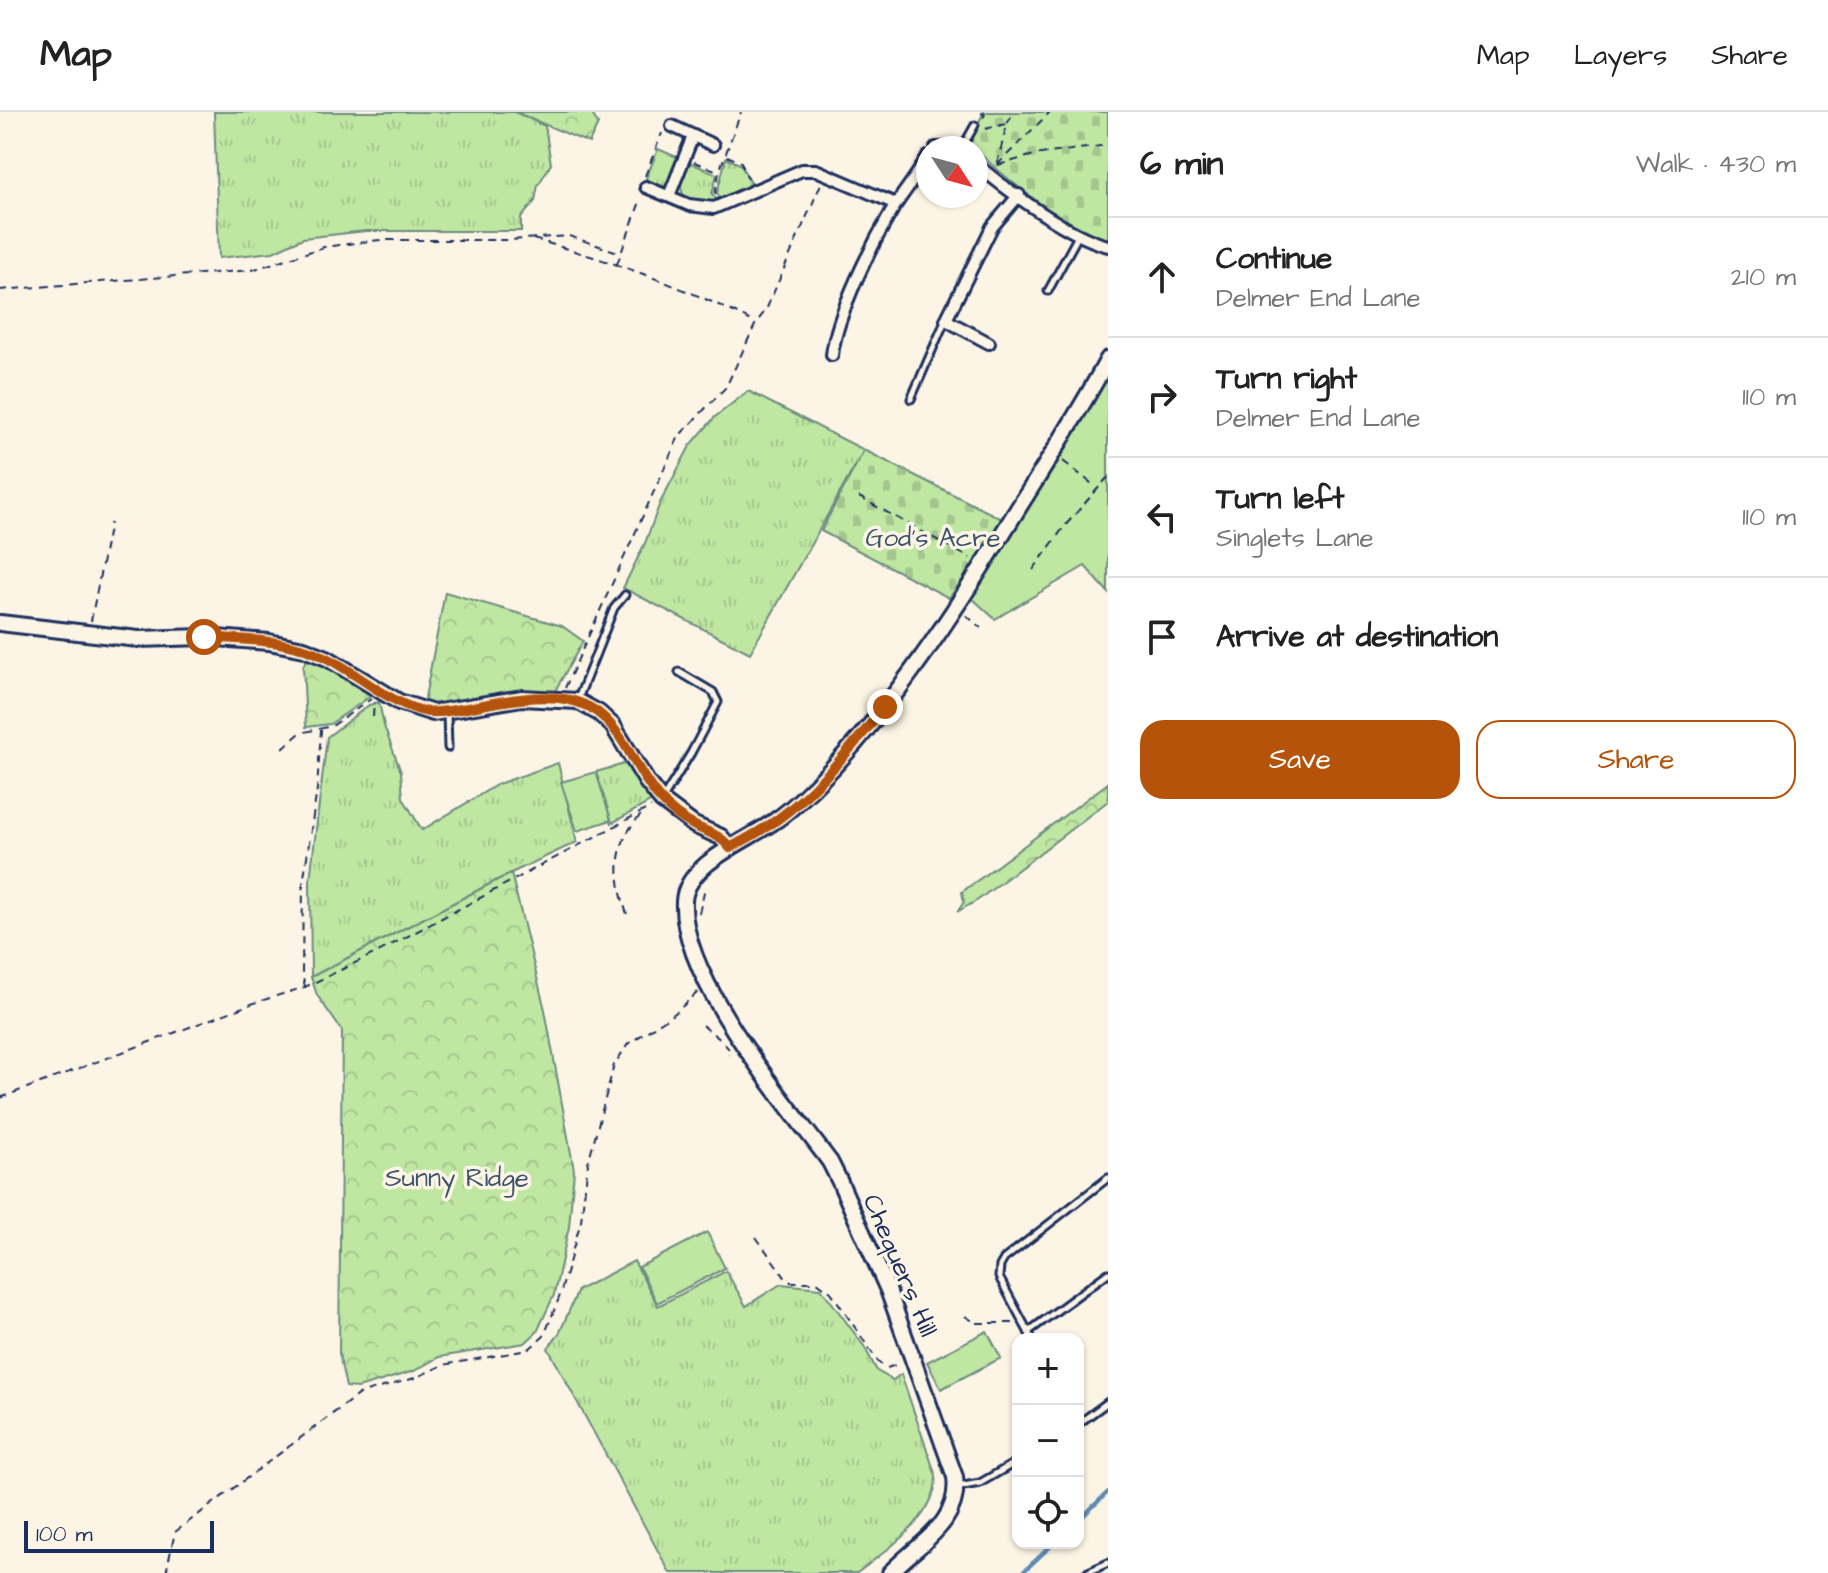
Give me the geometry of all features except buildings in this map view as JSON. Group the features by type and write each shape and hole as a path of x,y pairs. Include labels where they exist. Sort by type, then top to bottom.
{"street":[{"path":"672,126 713,145"},
{"path":"669,196 693,136"},
{"path":"644,184 697,208 714,208 802,170 826,173 896,204"},
{"path":"988,173 1078,236 1108,246"},
{"path":"832,355 850,297 896,204 916,175"},
{"path":"989,343 946,320 992,227 1019,195"},
{"name":"Chequers Hill","path":"957,1487 888,1290 830,1162 754,1059 707,983 685,921 686,891 697,873 794,806 848,751 885,707 955,608 1104,376 1108,359"},
{"path":"0,623 138,639 204,637 269,642 304,649 327,658 399,702 433,713 522,698 577,701 599,713 613,726 662,801 694,825 721,837 730,848"},
{"path":"890,1573 943,1523 955,1503 957,1487"}],"lane":[{"path":"971,136 977,127"},
{"path":"1048,291 1078,236"},
{"path":"911,399 946,320"},
{"path":"577,701 614,608 625,595"},
{"path":"662,801 718,702 713,692 679,672"},
{"path":"447,711 448,748"},
{"path":"1028,1333 999,1277 1000,1266 1004,1259 1108,1178"},
{"path":"1034,1333 1108,1273"},
{"path":"1084,1420 1108,1402"},
{"path":"957,1487 980,1483 1012,1464"},
{"path":"1086,1573 1108,1563"}],"path":[{"path":"728,204 715,195 719,172 741,112"},
{"path":"996,165 1013,112"},
{"path":"996,165 1050,112"},
{"path":"977,127 992,128 1007,124"},
{"path":"616,265 661,134"},
{"path":"996,165 1034,155 1108,145"},
{"path":"725,155 741,162 756,190"},
{"path":"684,158 719,172"},
{"path":"557,699 565,688 679,436 726,387 756,323 766,310 826,173"},
{"path":"0,290 252,270 324,247 380,240 569,236 621,253"},
{"path":"530,238 616,265 725,307 756,323"},
{"path":"1053,453 1098,488"},
{"path":"1033,570 1064,527 1108,477"},
{"path":"859,497 976,561"},
{"path":"88,634 110,523"},
{"path":"955,608 981,628"},
{"path":"283,748 300,733 321,730 375,697 373,717"},
{"path":"305,987 302,973 303,884 317,789 321,730"},
{"path":"0,1098 254,1003 305,987 378,952 646,810 633,822 620,845 618,879 627,914"},
{"path":"698,916 706,882"},
{"path":"166,1573 175,1532 359,1394 415,1378 443,1365 528,1350 544,1336 559,1298 581,1221 588,1163 614,1065 628,1044 675,1013 707,983"},
{"path":"702,1025 729,1049 728,1055"},
{"path":"756,1237 787,1280 817,1282 831,1292 884,1367 913,1356"},
{"path":"965,1316 982,1324 1022,1321"}],"green space":[{"path":"214,112 515,112 545,126 551,164 538,185 535,201 521,218 521,231 366,231 303,238 273,252 219,258"},
{"path":"515,112 591,112 598,124 589,143"},
{"path":"984,112 1108,112 1108,239 1071,223 1015,184 988,160 988,136 972,136"},
{"path":"658,149 679,158 670,182 663,187 645,181"},
{"path":"726,158 740,164 753,186 726,199 720,198 717,193"},
{"path":"686,161 717,174 712,194 719,202 700,203 683,195 679,180"},
{"path":"1105,382 1108,383 1108,592 1085,566 995,619 972,598"},
{"path":"748,391 864,450 750,653 623,588 660,503 690,446 715,417"},
{"name":"God's Acre","path":"864,450 1002,519 949,598 821,531"},
{"path":"445,592 562,626 583,641 555,691 517,692 444,706 424,703"},
{"path":"309,655 371,692 371,696 330,724 306,727 303,666"},
{"path":"379,702 384,726 401,772 403,798 422,830 498,784 558,763 577,842 311,977 310,880 327,737 369,705"},
{"path":"628,763 652,801 612,823 596,772"},
{"path":"596,772 611,820 577,831 561,782"},
{"path":"1108,783 1108,801 978,900 957,912 964,902 962,892"},
{"name":"Sunny Ridge","path":"511,873 545,1010 574,1170 569,1227 554,1295 537,1332 525,1343 439,1357 414,1371 358,1388 346,1387 339,1354 342,1031 317,995 311,977"},
{"path":"707,1232 725,1268 657,1303 639,1267"},
{"path":"634,1261 658,1306 726,1271 746,1306 781,1284 821,1288 864,1346 877,1371 893,1380 901,1374 936,1476 928,1505 908,1531 857,1573 670,1573 548,1348 560,1332 578,1290"},
{"path":"987,1331 1001,1358 941,1389 927,1362"}],"waterway":[{"path":"1084,1515 1108,1492"},
{"path":"1022,1573 1048,1549"}],"route":[{"path":"204,637 269,642 304,649 327,658 399,702 433,713 522,698 577,701 587,705 613,726 662,801 694,825 721,837 730,848 794,806 848,751 885,707"}]}
